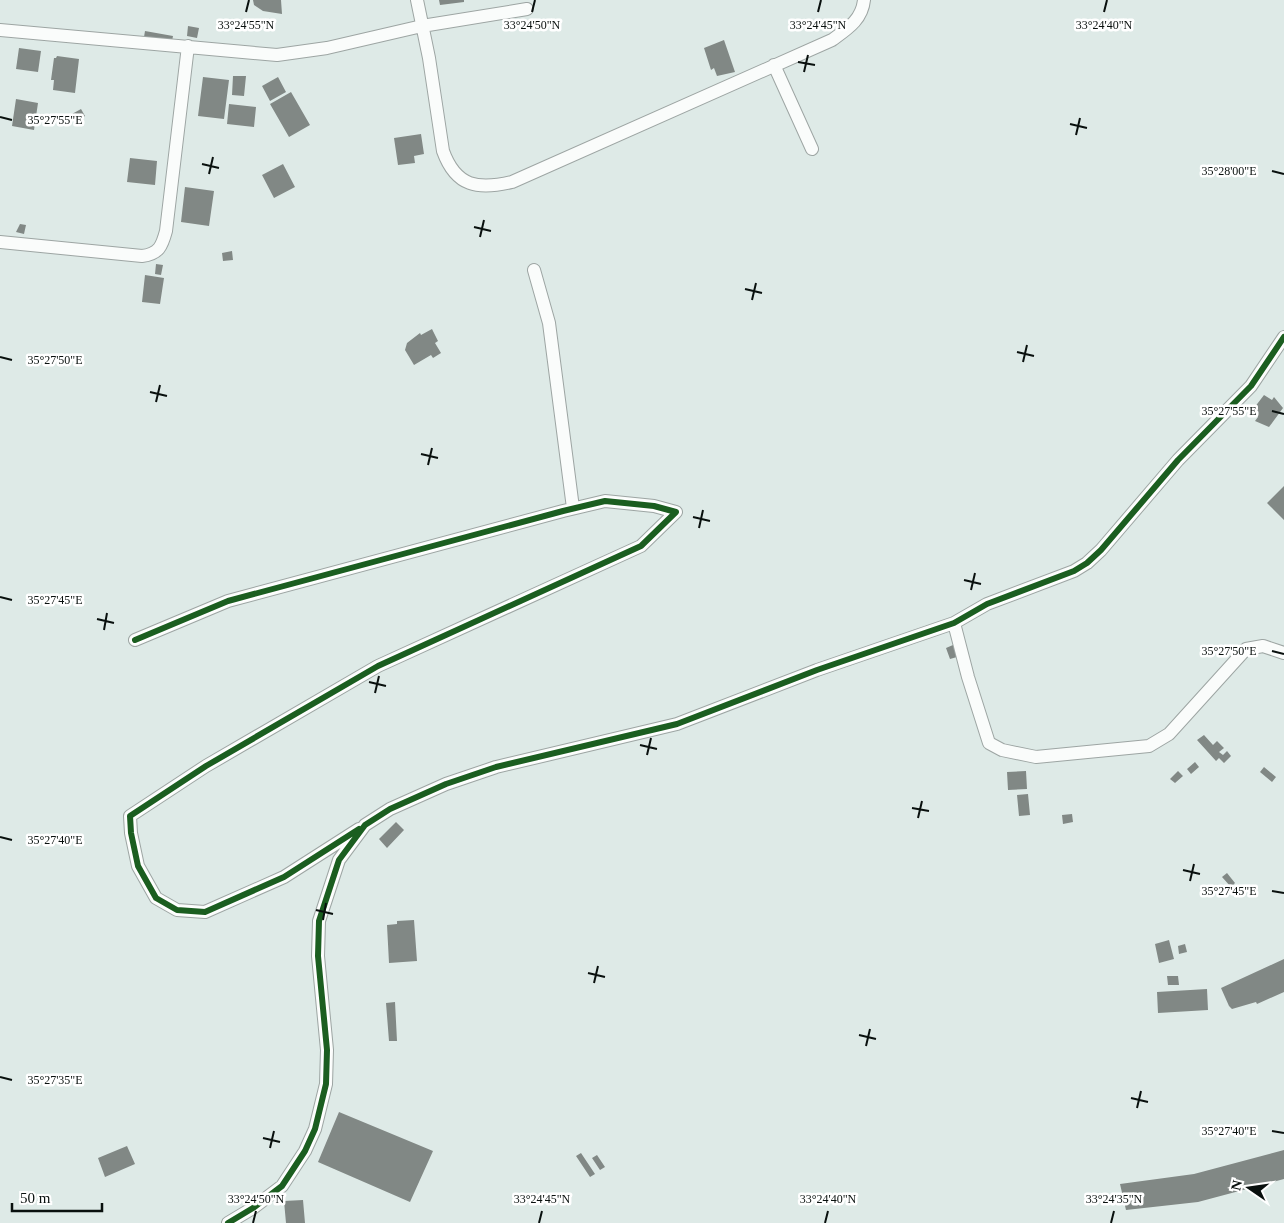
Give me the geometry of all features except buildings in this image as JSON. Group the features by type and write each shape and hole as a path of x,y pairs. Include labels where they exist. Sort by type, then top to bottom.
{"street":[{"path":"417,0 443,151 448,165 459,177 473,185 490,188 512,182 832,40 852,26 863,11 864,0"},
{"path":"0,30 277,55 327,48 422,26 527,9"},
{"path":"0,242 142,256 156,253 162,247 166,230 188,46"},
{"path":"774,65 812,149"},
{"path":"534,270 549,323 573,508"},
{"path":"135,640 228,601 573,508 605,501 654,506 676,512 641,546 378,666 206,766 130,816 131,833 138,866 156,898 177,910 205,912 284,877 390,809 463,778 496,767 677,724 817,670 954,623 987,604 1044,584 1087,563 1178,460 1251,386 1284,337"},
{"path":"954,623 968,677 989,743 1002,750 1036,758 1149,746 1168,734 1246,650 1263,646 1284,653"},
{"path":"228,1223 265,1200 282,1186 305,1151 315,1129 326,1084 327,1050 318,956 319,921 339,860 365,825"}],"cycle path":[{"path":"228,1223 253,1208 282,1186 305,1151 315,1129 326,1084 327,1050 318,956 319,921 339,860 365,825 390,809 446,784 496,767 677,724 817,670 954,623 987,604 1074,571 1087,563 1101,550 1178,460 1251,386 1284,337"},
{"path":"135,640 228,601 605,501 654,506 676,512 641,546 378,666 206,766 130,816 131,833 138,866 156,898 177,910 205,912 284,877 359,829"}]}
